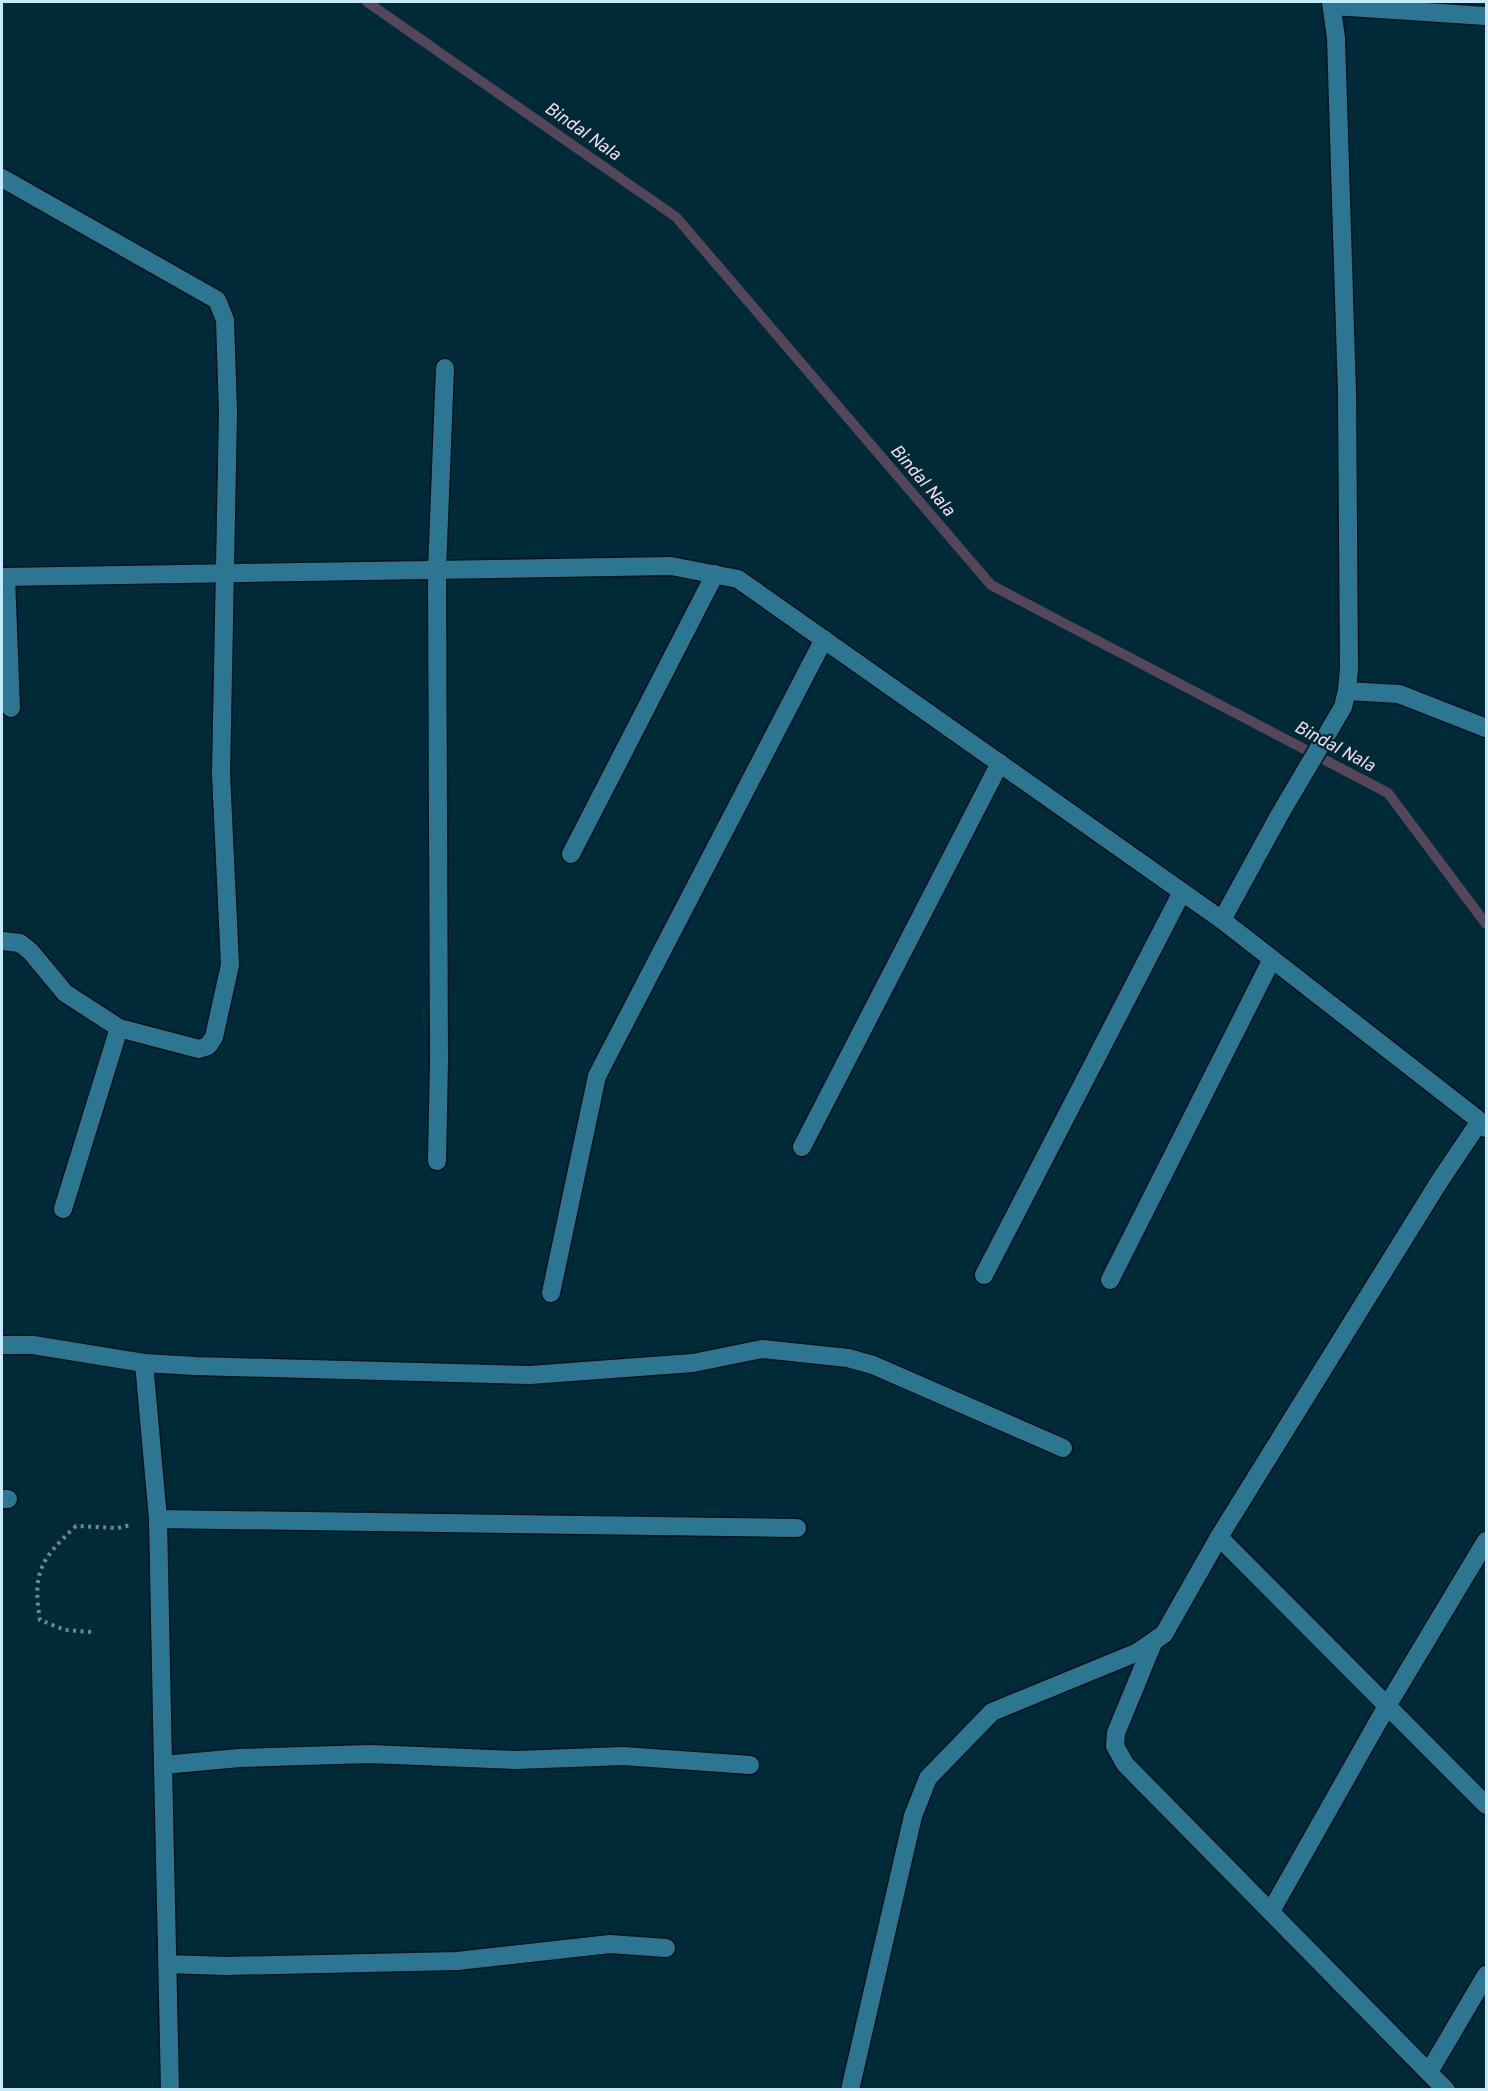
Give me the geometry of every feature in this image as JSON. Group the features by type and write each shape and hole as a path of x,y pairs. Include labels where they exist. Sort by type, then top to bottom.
{"street":[{"path":"1222,920 1345,699 1350,668 1347,393 1336,38 1332,4 1486,16"},
{"path":"2,178 217,300 225,320 228,412 221,774 231,965 214,1037 208,1046 199,1049 119,1028 65,993 32,952 20,944 2,941"},
{"path":"437,1161 439,1061 437,570 445,368"},
{"path":"11,708 4,577 671,566 738,579 1222,920 1483,1124 1439,1182 1219,1537 1164,1634 1137,1652 992,1712 928,1778 913,1816 850,2090"},
{"path":"571,854 715,574"},
{"path":"551,1293 597,1076 824,639"},
{"path":"1345,699 1399,694 1486,728"},
{"path":"802,1147 1000,763"},
{"path":"984,1275 1182,892"},
{"path":"1110,1280 1272,959"},
{"path":"63,1209 119,1028"},
{"path":"2,1345 33,1345 144,1363 207,1367 530,1375 693,1363 762,1348 848,1358 873,1365 1063,1448"},
{"path":"144,1363 158,1520 170,2090"},
{"path":"158,1520 798,1528"},
{"path":"1219,1537 1486,1805"},
{"path":"1271,1911 1387,1706 1486,1541"},
{"path":"1153,1643 1116,1733 1115,1746 1125,1764 1446,2090"},
{"path":"163,1764 239,1758 370,1754 516,1760 623,1756 750,1766"},
{"path":"166,1964 226,1966 457,1961 610,1944 666,1948"},
{"path":"1429,2072 1486,1974"}],"path":[{"path":"91,1632 65,1630 40,1620 36,1593 40,1570 54,1546 76,1526 118,1528 158,1520"}],"waterway":[{"name":"Bindal Nala","path":"367,2 676,217 991,585 1388,793 1486,924"}]}
